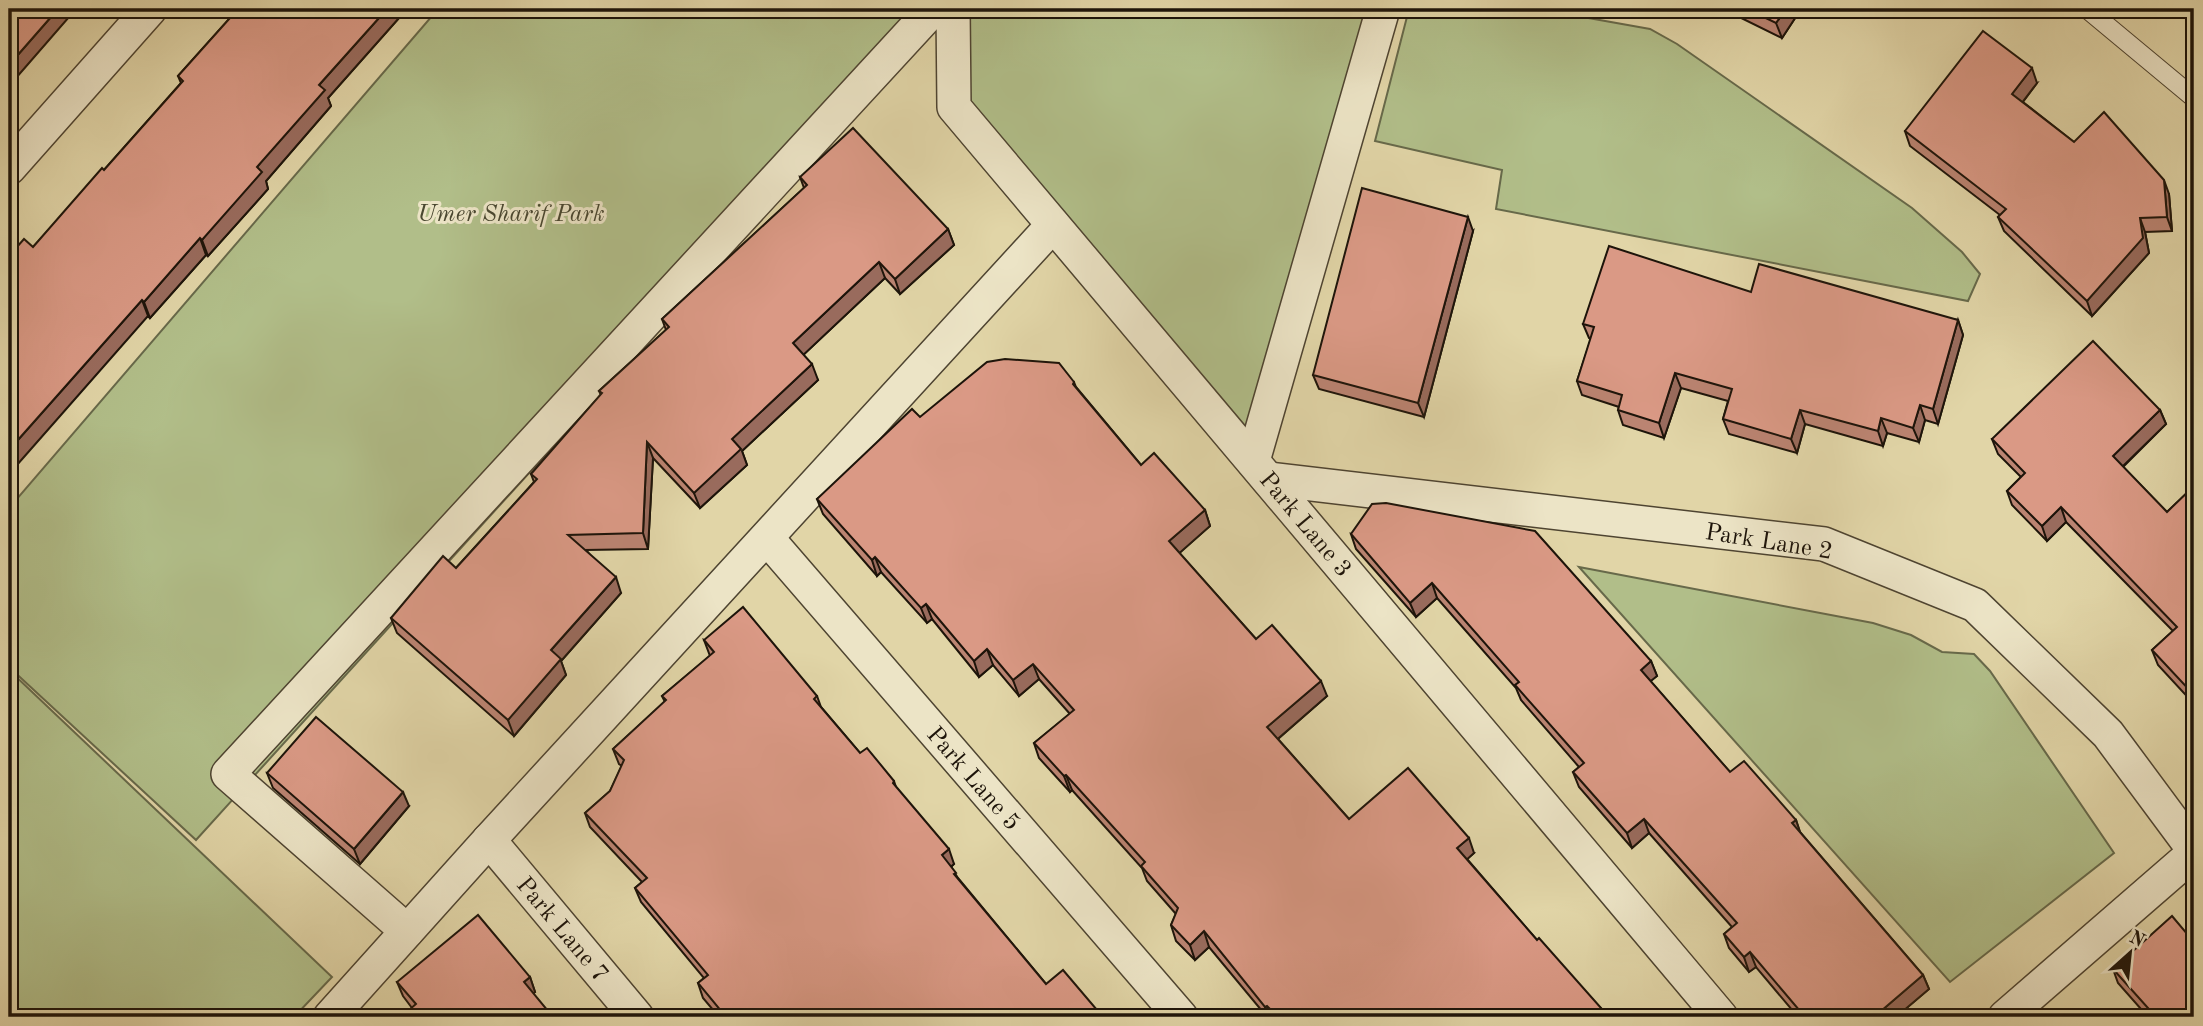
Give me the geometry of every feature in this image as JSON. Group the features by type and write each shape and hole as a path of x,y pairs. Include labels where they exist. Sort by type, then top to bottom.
{"street":[{"path":"9,168 150,9"},
{"path":"407,931 228,774 933,9"},
{"name":"Park Lane 3","path":"953,9 954,107 1721,1017"},
{"path":"1260,470 1383,9"},
{"path":"330,1017 1053,225"},
{"name":"Park Lane 2","path":"1260,470 1824,544 1975,605 2108,734 2194,851"},
{"name":"Park Lane 5","path":"767,538 1181,1017"},
{"name":"Park Lane 7","path":"489,840 636,1017"},
{"path":"2005,1017 2194,851"}],"lane":[{"path":"2087,9 2194,98"}],"green space":[{"name":"Umer Sharif Park","path":"438,9 950,9 196,840 9,667 9,508"},
{"path":"953,9 1370,9 1244,451 954,107"},
{"path":"1409,9 1538,9 1650,29 1677,44 1912,208 1962,252 1980,274 1968,301 1496,209 1502,170 1375,141"},
{"path":"1579,567 1873,623 1911,635 1942,652 1974,654 1990,671 2114,853 1950,982"},
{"path":"9,670 332,977 294,1017 9,1017"}],"building":[{"path":"9,9 58,9 9,65"},
{"path":"238,9 387,9 319,85 325,90 257,167 262,172 144,302 142,300 9,450 9,256 24,239 33,247 183,81 178,76"},
{"path":"1747,9 1786,9 1776,23"},
{"path":"1983,31 2032,68 2012,94 2074,142 2104,112 2164,180 2167,217 2140,218 2143,238 2087,301 1998,217 2006,209 1905,131"},
{"path":"853,128 948,229 895,279 879,262 793,343 812,364 732,439 741,449 694,493 647,442 643,533 568,535 616,577 551,650 561,659 508,720 391,618 443,556 456,568 537,479 531,474 602,393 599,391 669,327 662,319 807,185 800,177"},
{"path":"1362,188 1468,217 1418,403 1313,375"},
{"path":"1609,246 1751,292 1759,264 1958,320 1933,409 1920,405 1913,428 1881,418 1878,431 1800,410 1791,439 1723,419 1732,389 1675,373 1659,423 1618,410 1622,395 1577,381 1594,327 1583,324"},
{"path":"2093,341 2160,410 2113,456 2167,512 2194,486 2194,695 2152,650 2177,627 2061,507 2042,526 2007,491 2025,473 1992,439"},
{"path":"1005,359 1059,363 1073,384 1141,465 1154,453 1205,510 1169,541 1256,639 1272,625 1321,681 1267,727 1349,819 1408,768 1469,838 1457,848 1609,1017 1278,1017 1265,1007 1204,931 1190,945 1171,925 1178,908 1141,866 1145,862 1034,743 1074,710 1033,664 1013,680 987,649 974,661 926,604 921,608 875,557 872,560 817,499 912,409 920,417 987,362"},
{"path":"1386,503 1535,531 1651,661 1641,670 1730,772 1744,761 1796,820 1792,823 1923,975 1874,1017 1805,1017 1750,952 1744,957 1724,934 1737,923 1644,819 1627,833 1573,772 1584,763 1515,685 1519,682 1432,583 1410,603 1351,534 1372,504"},
{"path":"743,607 817,696 814,699 860,753 867,748 949,849 942,855 956,873 954,874 1046,984 1063,970 1103,1017 726,1017 698,983 708,975 635,888 647,878 585,813 610,791 624,760 613,749 666,700 662,696 714,652 704,640"},
{"path":"316,717 403,792 354,849 267,773"},
{"path":"478,915 530,977 524,982 553,1017 401,1017 416,1004 397,982"},
{"path":"2172,916 2194,942 2194,1017 2156,1017 2113,969"}]}
